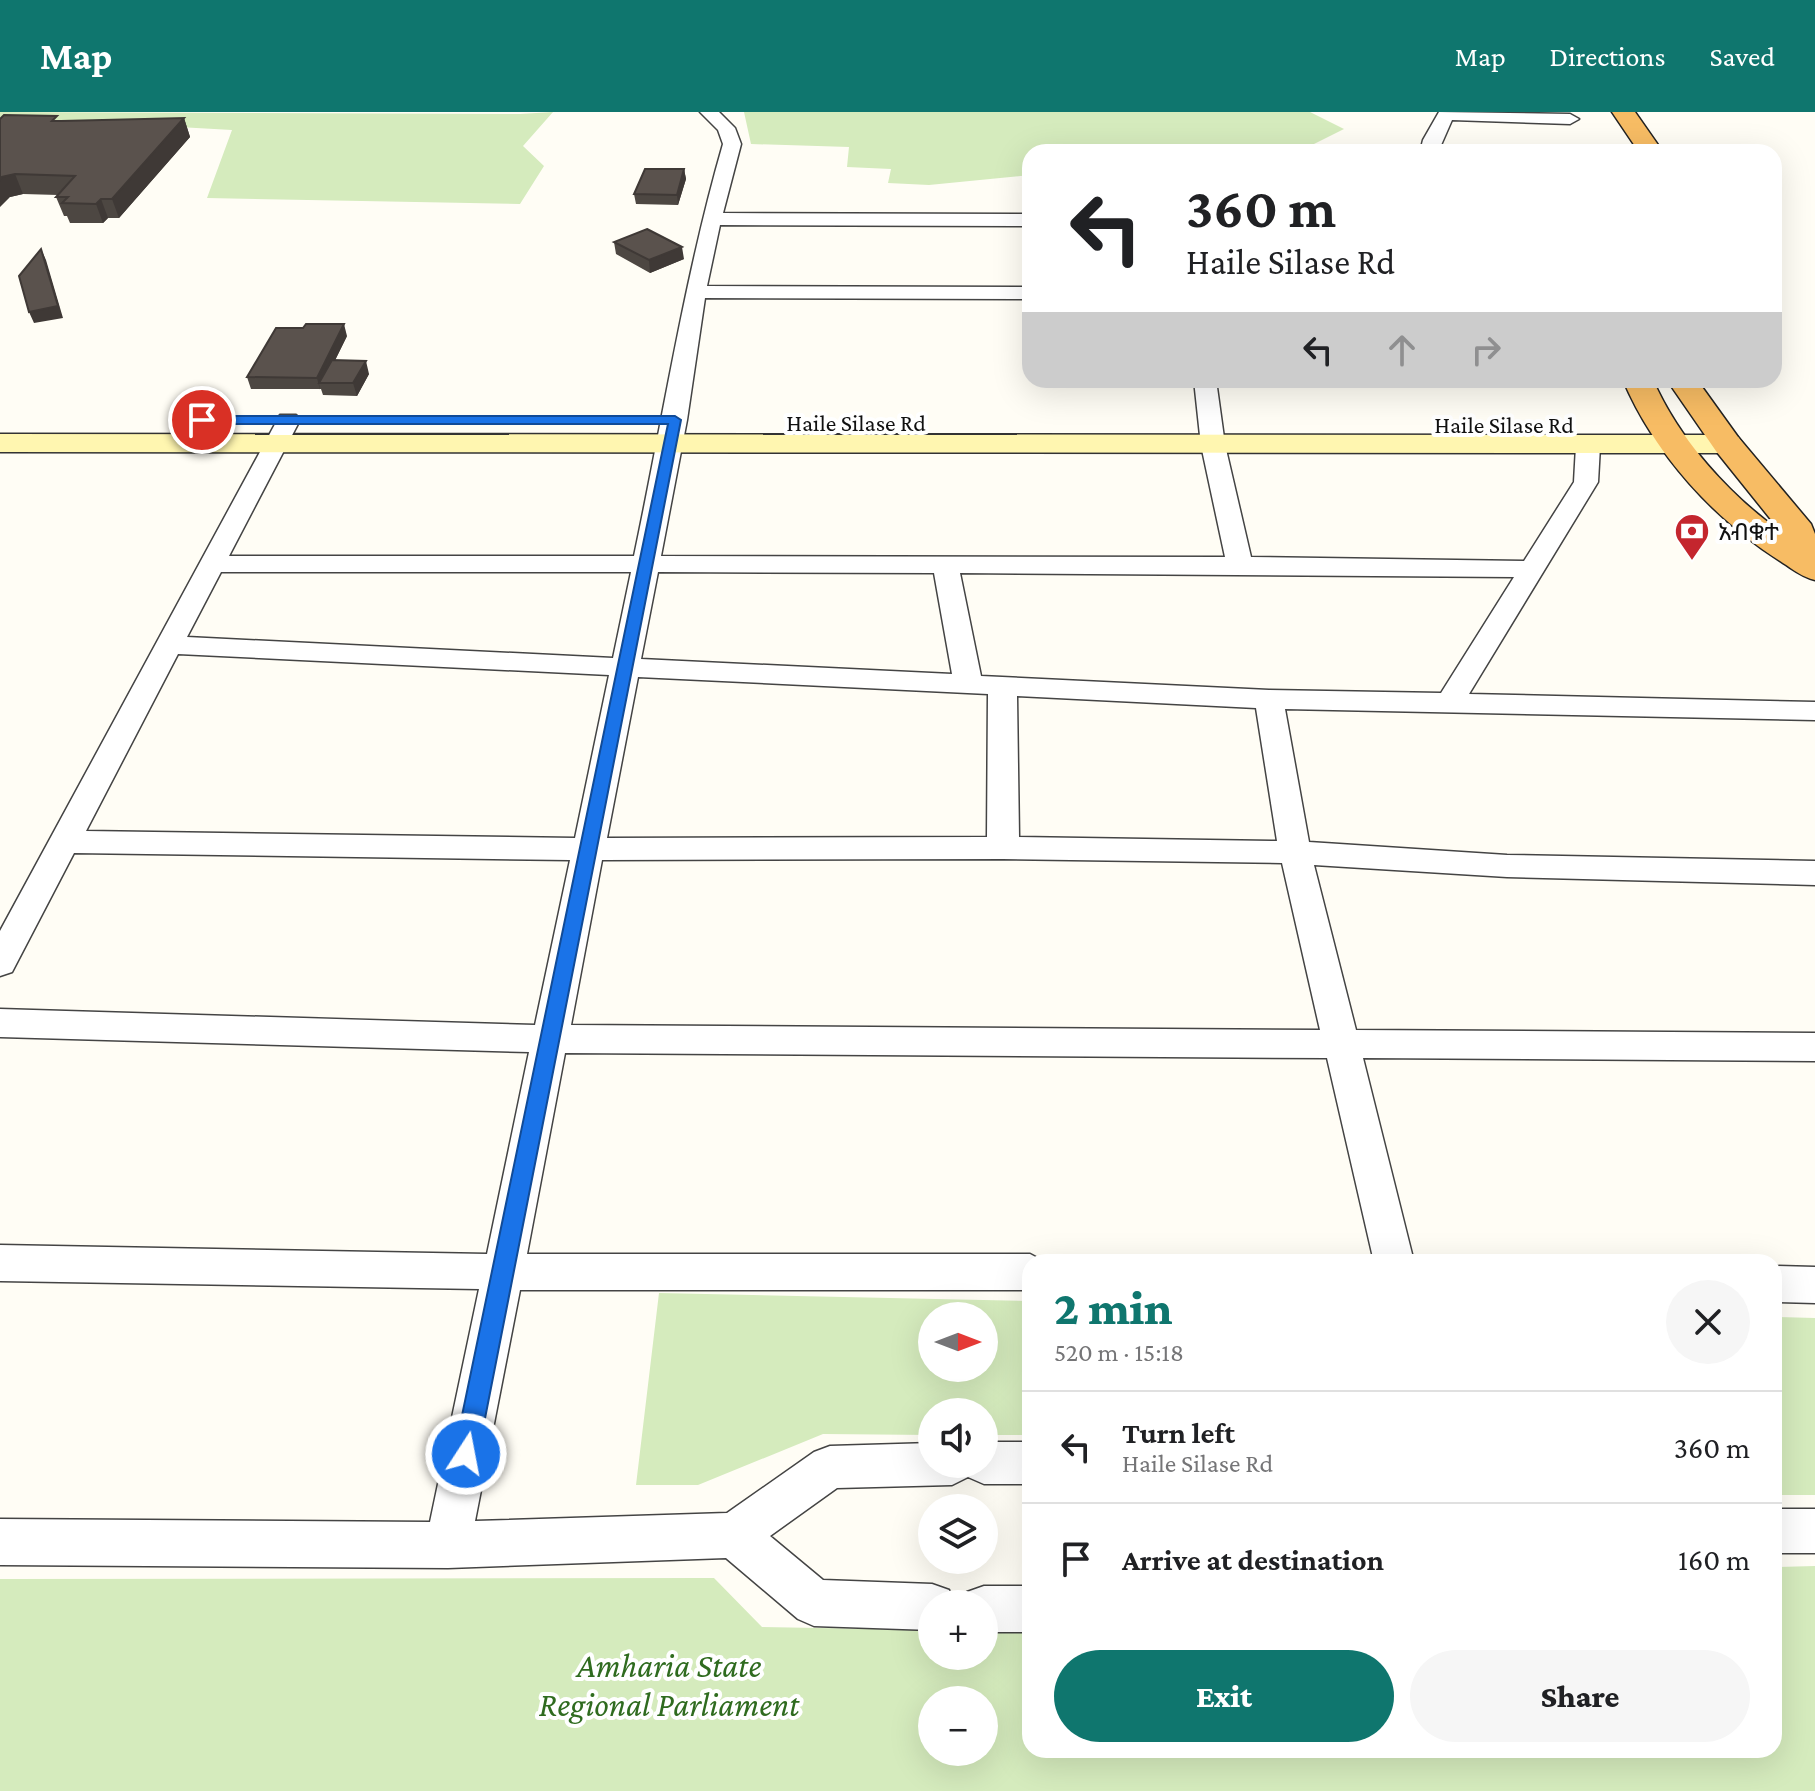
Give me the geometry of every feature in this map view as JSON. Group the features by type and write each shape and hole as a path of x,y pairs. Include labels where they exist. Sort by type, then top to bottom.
{"highway":[{"path":"1623,112 1645,144"},
{"path":"1642,388 1668,435 1760,533 1814,569"},
{"path":"1687,388 1719,434 1794,524 1814,569"}],"main road":[{"name":"Haile Silase Rd","path":"0,419 282,431 1668,435"},
{"name":"Haile Silase Rd","path":"0,443 282,431"},
{"path":"1668,435 1719,434"},
{"name":"Haile Silase Rd","path":"1428,435 1588,446 1668,435"}],"street":[{"path":"448,1545 671,432 695,292 732,144 726,128 709,112"},
{"path":"1431,144 1448,113 1570,119"},
{"path":"711,219 1022,220"},
{"path":"695,292 1022,293"},
{"path":"1206,388 1211,434 1240,565"},
{"path":"0,963 282,431"},
{"path":"1450,702 1586,482 1588,446"},
{"path":"212,564 644,567 1240,565 1533,569"},
{"path":"946,567 968,683"},
{"path":"169,645 1269,699 1815,711"},
{"path":"1002,685 1003,848"},
{"path":"1269,699 1295,852 1392,1254"},
{"path":"64,842 587,849 1003,848 1295,852 1507,866 1815,873"},
{"path":"0,1023 550,1039 1815,1047"},
{"path":"0,1263 503,1272 1022,1272"},
{"path":"1782,1284 1815,1285"},
{"path":"998,1463 1022,1463"},
{"path":"0,1542 448,1545 734,1535 830,1467 918,1465"},
{"path":"1782,1531 1815,1531"},
{"path":"734,1535 814,1603 918,1607"},
{"path":"998,1609 1022,1609"}],"green space":[{"path":"0,112 553,112 523,146 544,166 520,204 207,198 232,130 0,117"},
{"path":"744,112 1310,112 1344,129 1314,144 1022,144 1022,176 929,185 888,183 891,169 847,167 849,147 751,144"},
{"path":"659,1293 1022,1301 1022,1435 998,1435 998,1398 918,1398 918,1435 823,1434 698,1485 636,1485"},
{"path":"1782,1317 1815,1318 1815,1495 1782,1495"},
{"name":"Amharia State Regional Parliament","path":"1815,1566 1815,1791 0,1791 0,1579 714,1578 762,1627 918,1630 918,1670 998,1670 998,1631 1022,1631 1022,1758 1782,1758 1782,1567"}],"building":[{"path":"4,115 57,116 52,121 184,118 112,199 101,199 96,204 62,203 68,197 56,197 75,176 15,174 0,180 0,119"},
{"path":"645,169 684,169 677,195 634,194"},
{"path":"647,229 682,247 649,260 614,242"},
{"path":"41,249 58,306 29,312 19,276"},
{"path":"306,324 344,324 317,378 247,377 276,328 303,328"},
{"path":"332,360 366,361 353,383 319,383"}],"place":[{"name":"አብቁተ","path":"1692,562"}],"route":[{"path":"202,420 675,420 466,1454"}]}
